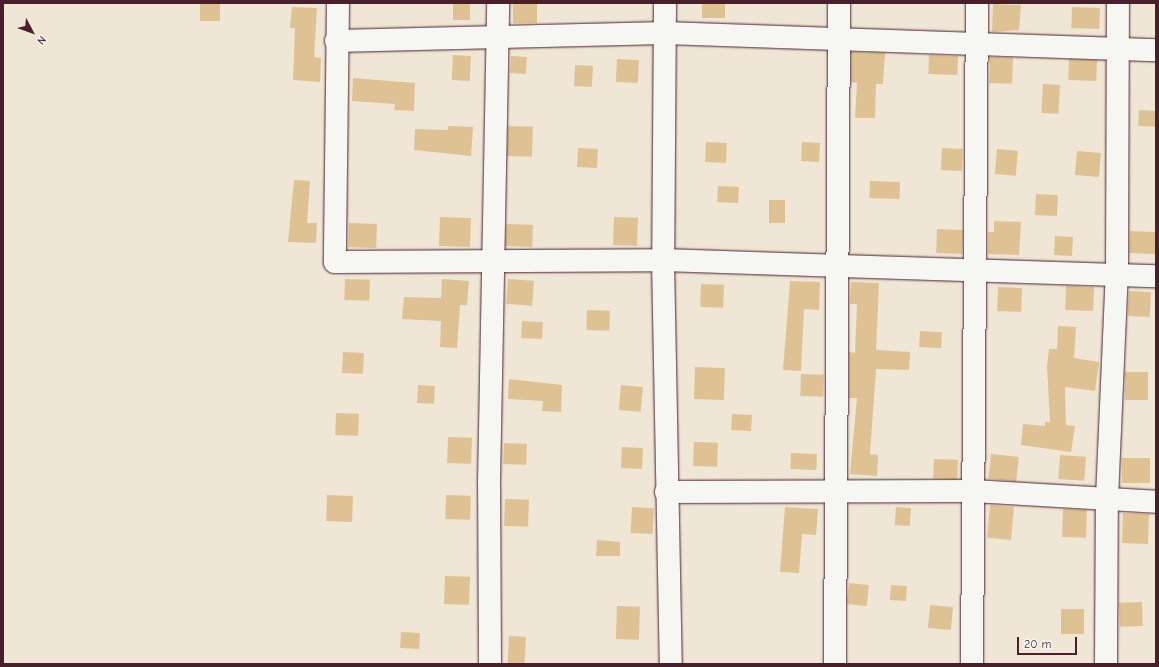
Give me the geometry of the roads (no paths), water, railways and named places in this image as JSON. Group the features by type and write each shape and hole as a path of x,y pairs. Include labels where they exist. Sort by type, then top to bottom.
{"street":[{"path":"338,3 336,41 335,262 663,260 836,268 1117,273 1156,276"},
{"path":"490,664 489,482 495,260 498,3"},
{"path":"665,3 663,260 670,664"},
{"path":"835,664 836,268 839,3"},
{"path":"972,664 977,270 977,3"},
{"path":"1106,664 1107,498 1117,273 1118,3"},
{"path":"336,41 497,35 665,33 1156,50"},
{"path":"666,492 835,489 973,491 1156,502"}]}
